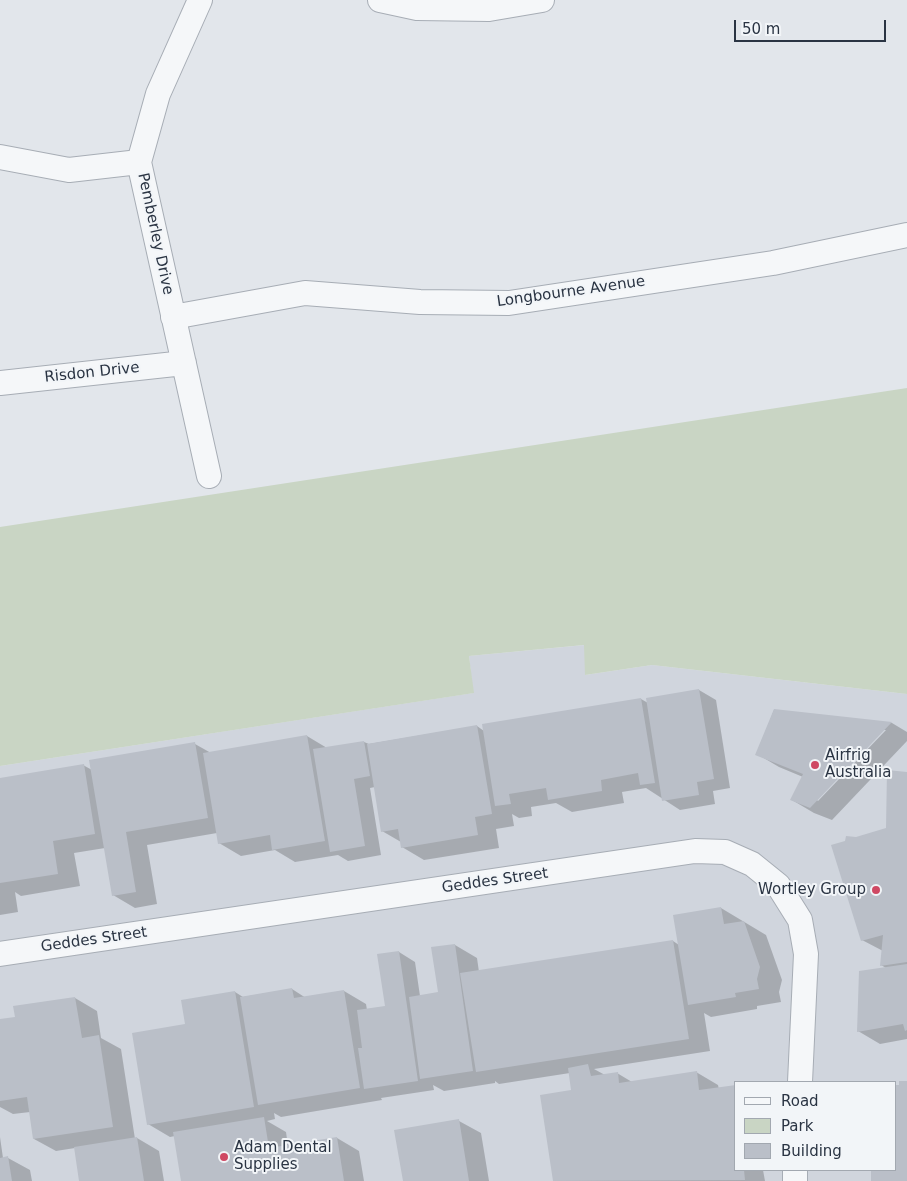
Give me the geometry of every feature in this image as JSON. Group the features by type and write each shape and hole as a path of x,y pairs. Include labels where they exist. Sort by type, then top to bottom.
{"street":[{"name":"Pemberley Drive","path":"200,0 158,94 139,162 210,476"},
{"path":"380,0 489,9 542,0"},
{"path":"0,157 70,170 139,162"},
{"name":"Longbourne Avenue","path":"173,317 305,293 420,302 509,303 773,263 907,235"},
{"name":"Risdon Drive","path":"0,383 184,363"},
{"name":"Geddes Street","path":"0,954 685,852 725,852 752,864 778,885 800,920 806,954 800,1081"}],"shaded area":[{"path":"585,645 585,675 652,665 907,694 907,1181 0,1181 0,766 473,693 469,656"}],"green space":[{"path":"907,388 907,694 652,665 585,675 584,645 469,656 474,693 0,766 0,527"}],"building":[{"path":"699,689 714,779 697,782 699,795 662,801 646,698"},
{"path":"641,698 655,783 640,785 638,773 601,780 602,791 548,800 546,788 509,794 511,804 495,806 482,724"},
{"name":"Airfrig Australia","path":"774,709 892,722 810,808 790,800 803,774 755,755"},
{"path":"477,725 492,814 475,817 478,835 401,848 398,829 381,832 367,744"},
{"path":"307,735 325,841 272,850 270,835 218,844 203,753"},
{"path":"364,741 370,776 354,779 365,846 330,852 313,749"},
{"path":"195,742 208,818 126,832 136,892 112,896 89,760"},
{"path":"84,764 95,834 53,841 58,874 0,883 0,778"},
{"name":"Wortley Group","path":"887,770 907,772 907,962 880,966 883,935 861,941 831,845 845,841 846,836 856,837 886,828"},
{"path":"721,907 724,924 744,921 760,967 757,979 759,989 735,993 736,997 688,1005 673,915"},
{"path":"673,940 689,1039 476,1072 460,973"},
{"path":"455,944 473,1071 420,1079 409,997 438,992 431,947"},
{"path":"399,951 418,1081 364,1089 358,1048 362,1048 357,1010 385,1006 377,954"},
{"path":"907,964 907,1030 905,1031 903,1024 857,1032 859,971"},
{"path":"292,988 294,998 344,990 360,1088 258,1105 240,997"},
{"path":"235,991 254,1107 147,1125 132,1033 185,1024 181,1000"},
{"path":"75,997 82,1038 99,1035 113,1127 33,1139 27,1097 0,1101 0,1019 15,1017 13,1006"},
{"path":"588,1064 591,1076 618,1072 619,1083 697,1071 699,1090 734,1085 734,1171 744,1171 745,1180 553,1181 540,1095 571,1090 568,1068"},
{"path":"899,1081 907,1081 907,1181 871,1181 871,1171 897,1171 897,1085 899,1085"},
{"name":"Adam Dental Supplies","path":"264,1117 269,1148 337,1137 344,1181 181,1181 173,1132"},
{"path":"459,1119 469,1181 403,1181 394,1130"},
{"path":"137,1137 144,1181 79,1181 74,1147"},
{"path":"8,1156 12,1181 0,1181 0,1158"}],"place":[{"name":"Airfrig Australia","path":"815,765"},
{"name":"Wortley Group","path":"876,890"},
{"name":"Adam Dental Supplies","path":"224,1157"}]}
